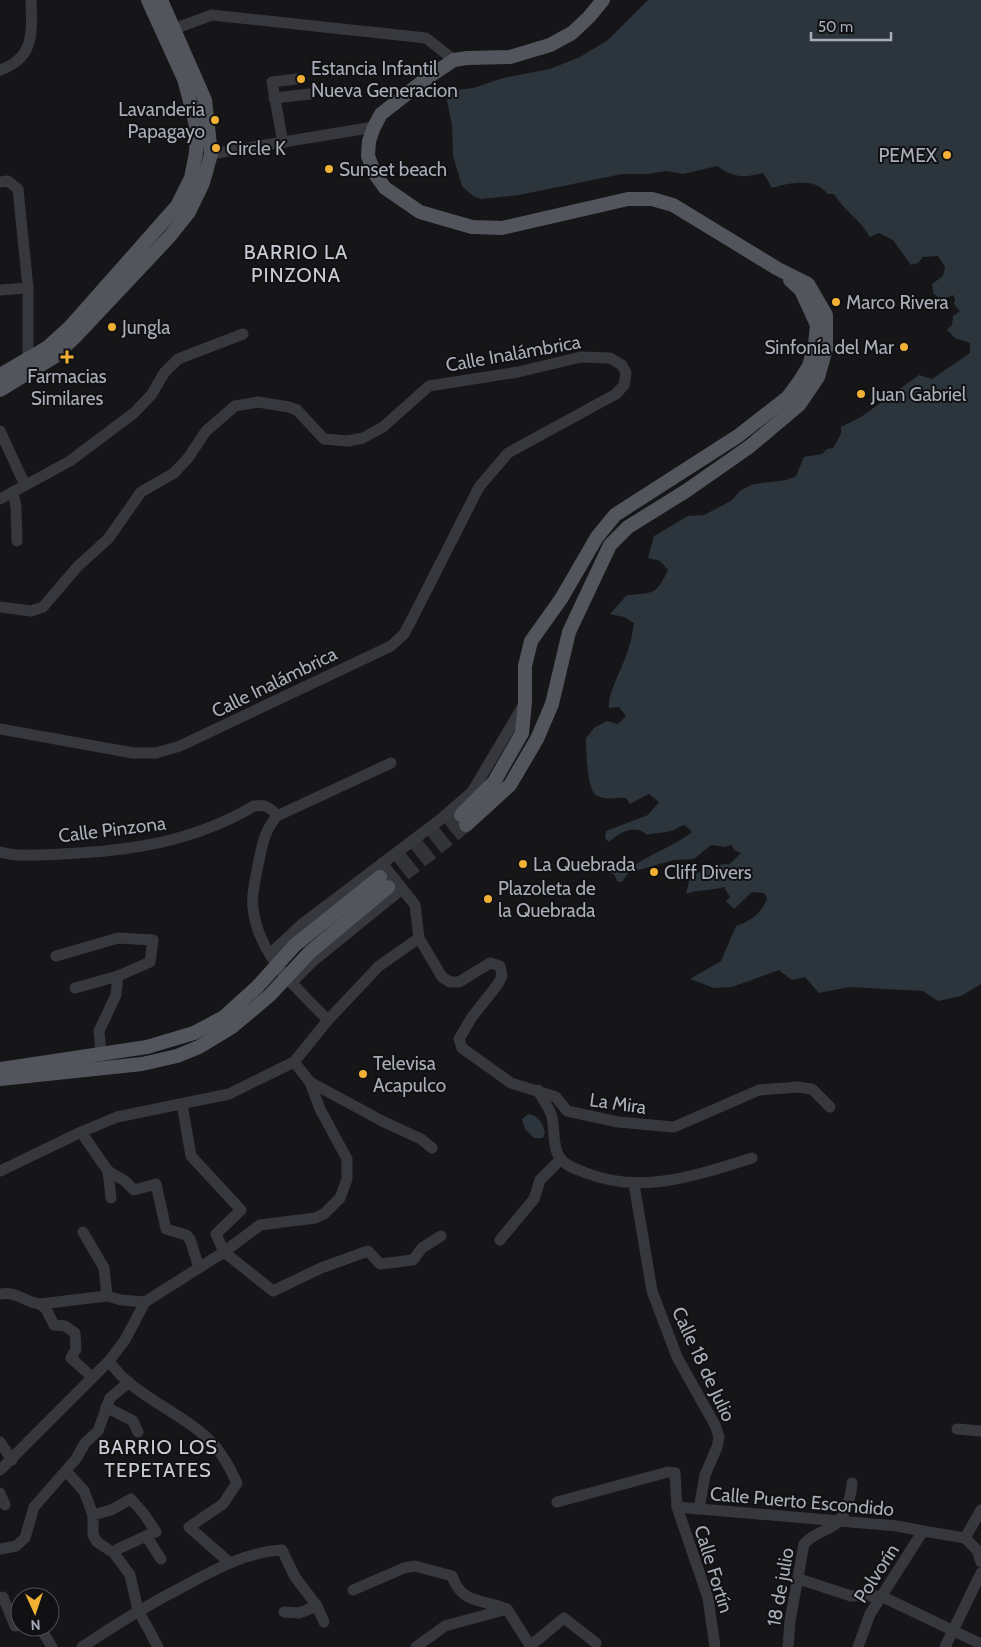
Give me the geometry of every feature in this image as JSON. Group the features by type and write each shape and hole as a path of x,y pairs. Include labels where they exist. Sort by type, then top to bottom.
{"main road":[{"path":"0,375 54,357 170,236 189,212 203,183 211,154 205,100 168,31 148,0"},
{"path":"0,390 32,364 70,327 177,206 191,178 196,153 197,130 184,78 168,31 162,0"},
{"path":"603,0 572,33 550,45 510,57 454,60 427,78 381,114 368,141 368,156 375,174 385,188 420,212 472,227 502,228 628,199 652,200 673,205 778,269 808,284 826,315 826,349 818,377 799,405 749,447 686,491 628,527 610,545 570,632 552,704 537,739 510,785 463,820 494,782 522,733 525,702 525,666 531,641 561,599 597,537 615,515 738,436 788,398 809,366 815,345 817,325 801,290 778,269"},
{"path":"0,1069 147,1047 194,1033 224,1018 257,987 273,960 388,879"},
{"path":"0,1079 142,1064 177,1056 199,1047 232,1027 289,980 310,952 388,879"}],"street":[{"path":"0,70 14,64 26,53 29,45 31,0"},
{"path":"168,31 212,15 426,38 454,60"},
{"path":"282,143 272,82 296,79"},
{"path":"274,98 310,94"},
{"path":"211,154 374,127"},
{"path":"0,182 8,181 18,189 28,288 32,364"},
{"path":"0,290 28,288"},
{"path":"0,500 70,461 134,413 152,394 164,372 178,359 243,334"},
{"name":"Calle Inalámbrica","path":"0,607 31,611 43,607 78,566 108,539 141,492 174,473 188,458 206,431 235,406 258,402 289,406 296,410 324,439 348,441 363,438 383,427 429,386 518,372 581,357 610,358 622,365 626,373 624,385 616,394 508,453 493,470 479,487 404,634 391,646 180,746 156,753 133,753 0,729"},
{"path":"0,431 25,485"},
{"path":"13,492 16,507 16,541"},
{"path":"0,1171 117,1117 229,1094 294,1062 328,1020 379,966 419,938 415,905 388,879 441,819 472,792 525,702"},
{"path":"328,1020 289,980 273,960 260,936 253,907 262,842 268,826 277,816 391,763"},
{"name":"Calle Pinzona","path":"0,852 20,856 126,849 176,840 212,829 254,806 262,804 270,808 277,816"},
{"path":"56,956 118,938 153,940 150,962 118,976 75,988"},
{"name":"La Mira","path":"419,938 442,976 450,982 459,982 490,964 500,966 502,976 498,984 472,1017 459,1039 462,1048 511,1083 556,1097 567,1111 618,1122 674,1127 759,1090 798,1087 812,1089 830,1107"},
{"path":"101,1054 99,1031 116,995 118,976"},
{"path":"0,1470 109,1361 125,1340 145,1302 224,1252 260,1225 315,1218 324,1214 340,1198 347,1179 347,1160 320,1109 310,1082 294,1062"},
{"path":"310,1082 382,1121 421,1139 432,1148"},
{"path":"538,1090 552,1115 556,1151 561,1159 570,1167 599,1178 634,1184 685,1178 752,1158"},
{"path":"182,1104 191,1156 241,1210 216,1234 224,1252 273,1291 321,1268 368,1251 380,1264 413,1260 422,1248 441,1236"},
{"path":"81,1132 108,1172 111,1198"},
{"path":"500,1240 534,1198 540,1180 561,1159"},
{"path":"108,1172 125,1181 134,1190 156,1184 166,1229 190,1239 199,1268"},
{"name":"Calle 18 de Julio","path":"634,1184 652,1291 678,1358 715,1425 719,1437 718,1447 705,1475 699,1509"},
{"path":"83,1232 104,1268 107,1296"},
{"path":"0,1294 11,1292 32,1303 40,1304 107,1296 125,1301 145,1302"},
{"path":"40,1304 46,1309 54,1325 65,1326 75,1333 76,1349 71,1358 92,1377"},
{"path":"109,1361 122,1379 129,1382 214,1446 232,1472 237,1483 223,1504 189,1527 230,1563"},
{"path":"0,1549 16,1546 25,1538 34,1507 66,1471 85,1443 98,1431 110,1398 129,1382"},
{"path":"106,1407 133,1421 138,1432"},
{"path":"957,1429 981,1431"},
{"path":"0,1442 12,1460"},
{"path":"66,1471 84,1491 93,1515 93,1535 97,1542 114,1553 130,1575 138,1610 158,1647"},
{"name":"Calle Fortín","path":"557,1502 668,1472 674,1473 677,1506 708,1598 716,1647"},
{"path":"838,1522 852,1497 852,1483"},
{"path":"0,1493 4,1505"},
{"path":"93,1515 111,1510 131,1499 156,1532 118,1549 114,1553"},
{"name":"Calle Puerto Escondido","path":"677,1506 897,1526 924,1531"},
{"path":"965,1538 981,1510"},
{"name":"18 de julio","path":"788,1647 790,1621 804,1544 811,1536 838,1522"},
{"path":"924,1531 965,1538 979,1551 981,1562"},
{"name":"Polvorín","path":"858,1647 870,1614 924,1531"},
{"path":"146,1536 161,1559"},
{"path":"82,1647 138,1610 230,1563 265,1551 282,1550 295,1577 317,1606 324,1622"},
{"path":"353,1590 404,1568 415,1566 452,1576 456,1587 466,1598 508,1609 530,1646 564,1618 596,1643"},
{"path":"945,1647 981,1573"},
{"path":"799,1579 851,1596 881,1596 981,1644"},
{"path":"0,1598 3,1597 10,1614"},
{"path":"284,1612 300,1613 317,1606"},
{"path":"416,1647 445,1626 508,1609"}],"shaded area":[{"path":"648,0 981,0 981,984 961,996 938,1001 923,991 849,987 819,993 805,977 792,980 779,970 732,987 714,988 690,979 721,961 736,926 755,916 767,898 764,893 752,892 734,909 726,901 730,897 724,887 686,894 690,877 714,865 730,864 741,853 734,850 732,845 725,847 711,845 694,859 674,860 628,873 622,882 617,881 614,874 605,872 603,868 609,865 614,868 620,865 631,868 692,832 685,825 667,832 647,835 643,831 633,830 617,835 609,842 605,838 606,831 648,815 659,802 649,794 630,804 626,798 599,797 593,792 588,769 586,738 594,728 607,721 618,724 626,716 619,707 609,708 609,702 613,687 627,654 634,623 624,617 610,614 627,595 649,593 657,588 668,570 660,561 648,558 654,536 688,516 704,515 731,501 741,490 754,484 786,480 796,476 804,457 822,454 827,449 833,448 841,434 841,427 861,417 919,375 932,379 970,353 970,343 955,338 947,330 952,325 953,316 960,311 954,304 955,299 953,295 941,300 933,293 932,284 943,276 945,267 938,256 923,257 918,263 911,265 893,240 879,233 870,237 862,225 834,194 827,194 817,185 793,183 772,188 763,173 739,176 728,173 717,166 683,174 667,171 647,174 622,174 519,195 481,199 473,196 462,186 453,156 452,125 446,96 457,90 473,88 503,78 550,69 580,57 608,40"},
{"path":"528,1114 535,1116 543,1126 545,1133 543,1138 534,1138 525,1129 522,1119"}],"tunnel":[{"path":"380,877 461,815"},
{"path":"388,887 466,825"}],"place":[{"name":"Estancia Infantil Nueva Generacion","path":"301,79"},
{"name":"Lavanderia Papagayo","path":"215,120"},
{"name":"Circle K","path":"216,148"},
{"name":"PEMEX","path":"947,155"},
{"name":"Sunset beach","path":"329,169"},
{"name":"Marco Rivera","path":"836,302"},
{"name":"Jungla","path":"112,327"},
{"name":"Sinfonía del Mar","path":"904,347"},
{"name":"Farmacias Similares","path":"67,357"},
{"name":"Juan Gabriel","path":"861,394"},
{"name":"La Quebrada","path":"523,864"},
{"name":"Cliff Divers","path":"654,872"},
{"name":"Plazoleta de la Quebrada","path":"488,899"},
{"name":"Televisa Acapulco","path":"363,1074"}],"district":[{"name":"BARRIO LA PINZONA","path":"296,264"},
{"name":"BARRIO LOS TEPETATES","path":"158,1458"}]}
